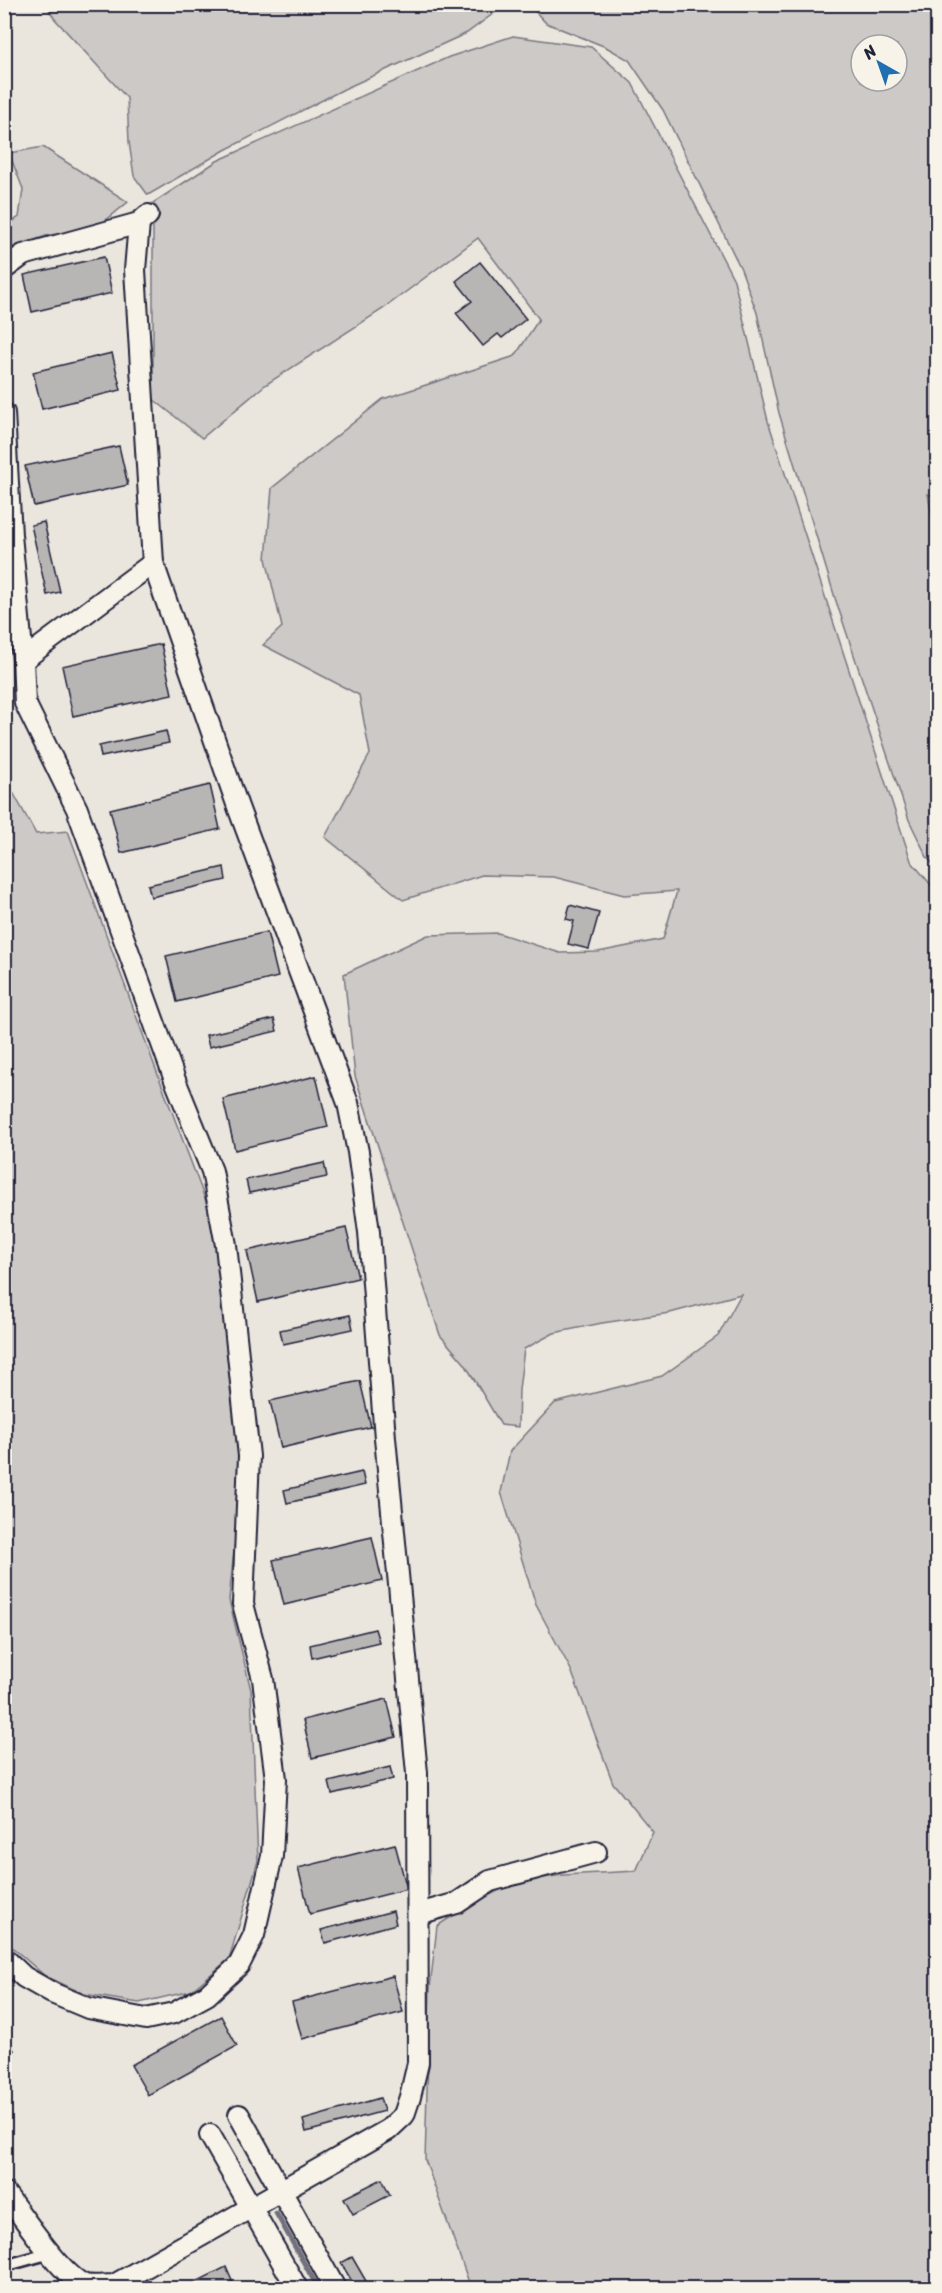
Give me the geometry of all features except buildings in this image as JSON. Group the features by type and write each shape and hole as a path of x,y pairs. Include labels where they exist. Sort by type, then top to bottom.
{"street":[{"path":"4,269 23,255 143,219 135,270 153,563 238,807 348,1103 358,1152 369,1232 385,1438 417,1773 418,1914 418,2063 411,2097 404,2115 388,2130 114,2284 86,2285 70,2275 4,2192"},
{"path":"4,413 11,536 25,703 77,808 175,1080 212,1171 226,1245 249,1456 243,1604 263,1679 276,1779 272,1856 254,1935 239,1965 207,1995 174,2013 146,2019 88,2008 52,1993 24,1977 4,1958"},
{"path":"23,660 153,563"},
{"path":"418,1914 457,1903 490,1881 596,1852"},
{"path":"239,2115 335,2289"},
{"path":"210,2135 297,2289"}],"lane":[{"path":"4,2266 51,2253"}],"shaded area":[{"path":"46,5 505,5 467,33 344,89 225,150 148,195 134,176 129,142 127,98 54,18"},
{"path":"529,5 937,5 937,498 928,494 938,552 937,869 927,857 909,820 835,598 779,413 757,313 741,269 663,110 629,60 606,47 546,23"},
{"path":"513,36 591,47 632,83 734,280 768,421 911,861 937,892 937,2288 471,2288 425,2160 430,1988 437,1926 471,1904 516,1882 563,1875 636,1871 653,1832 613,1783 571,1670 536,1605 501,1492 510,1451 555,1403 662,1376 718,1336 741,1294 670,1313 554,1333 524,1349 519,1390 518,1427 501,1425 465,1364 440,1335 355,1076 344,974 428,935 498,933 560,953 598,952 663,939 677,891 624,895 554,877 482,875 403,900 325,837 370,754 359,695 263,645 282,627 266,559 272,488 383,399 515,356 539,319 478,238 383,309 265,385 202,438 153,399 153,203 217,161 449,57"},
{"path":"43,147 128,202 94,230 49,235 10,248 5,253 5,227 19,217 23,189 9,153"},
{"path":"4,776 36,834 68,831 216,1228 241,1481 229,1600 251,1690 258,1861 229,1959 191,1991 139,2003 84,1994 45,1976 5,1941"}],"waterway":[{"path":"276,2213 318,2288"}]}
